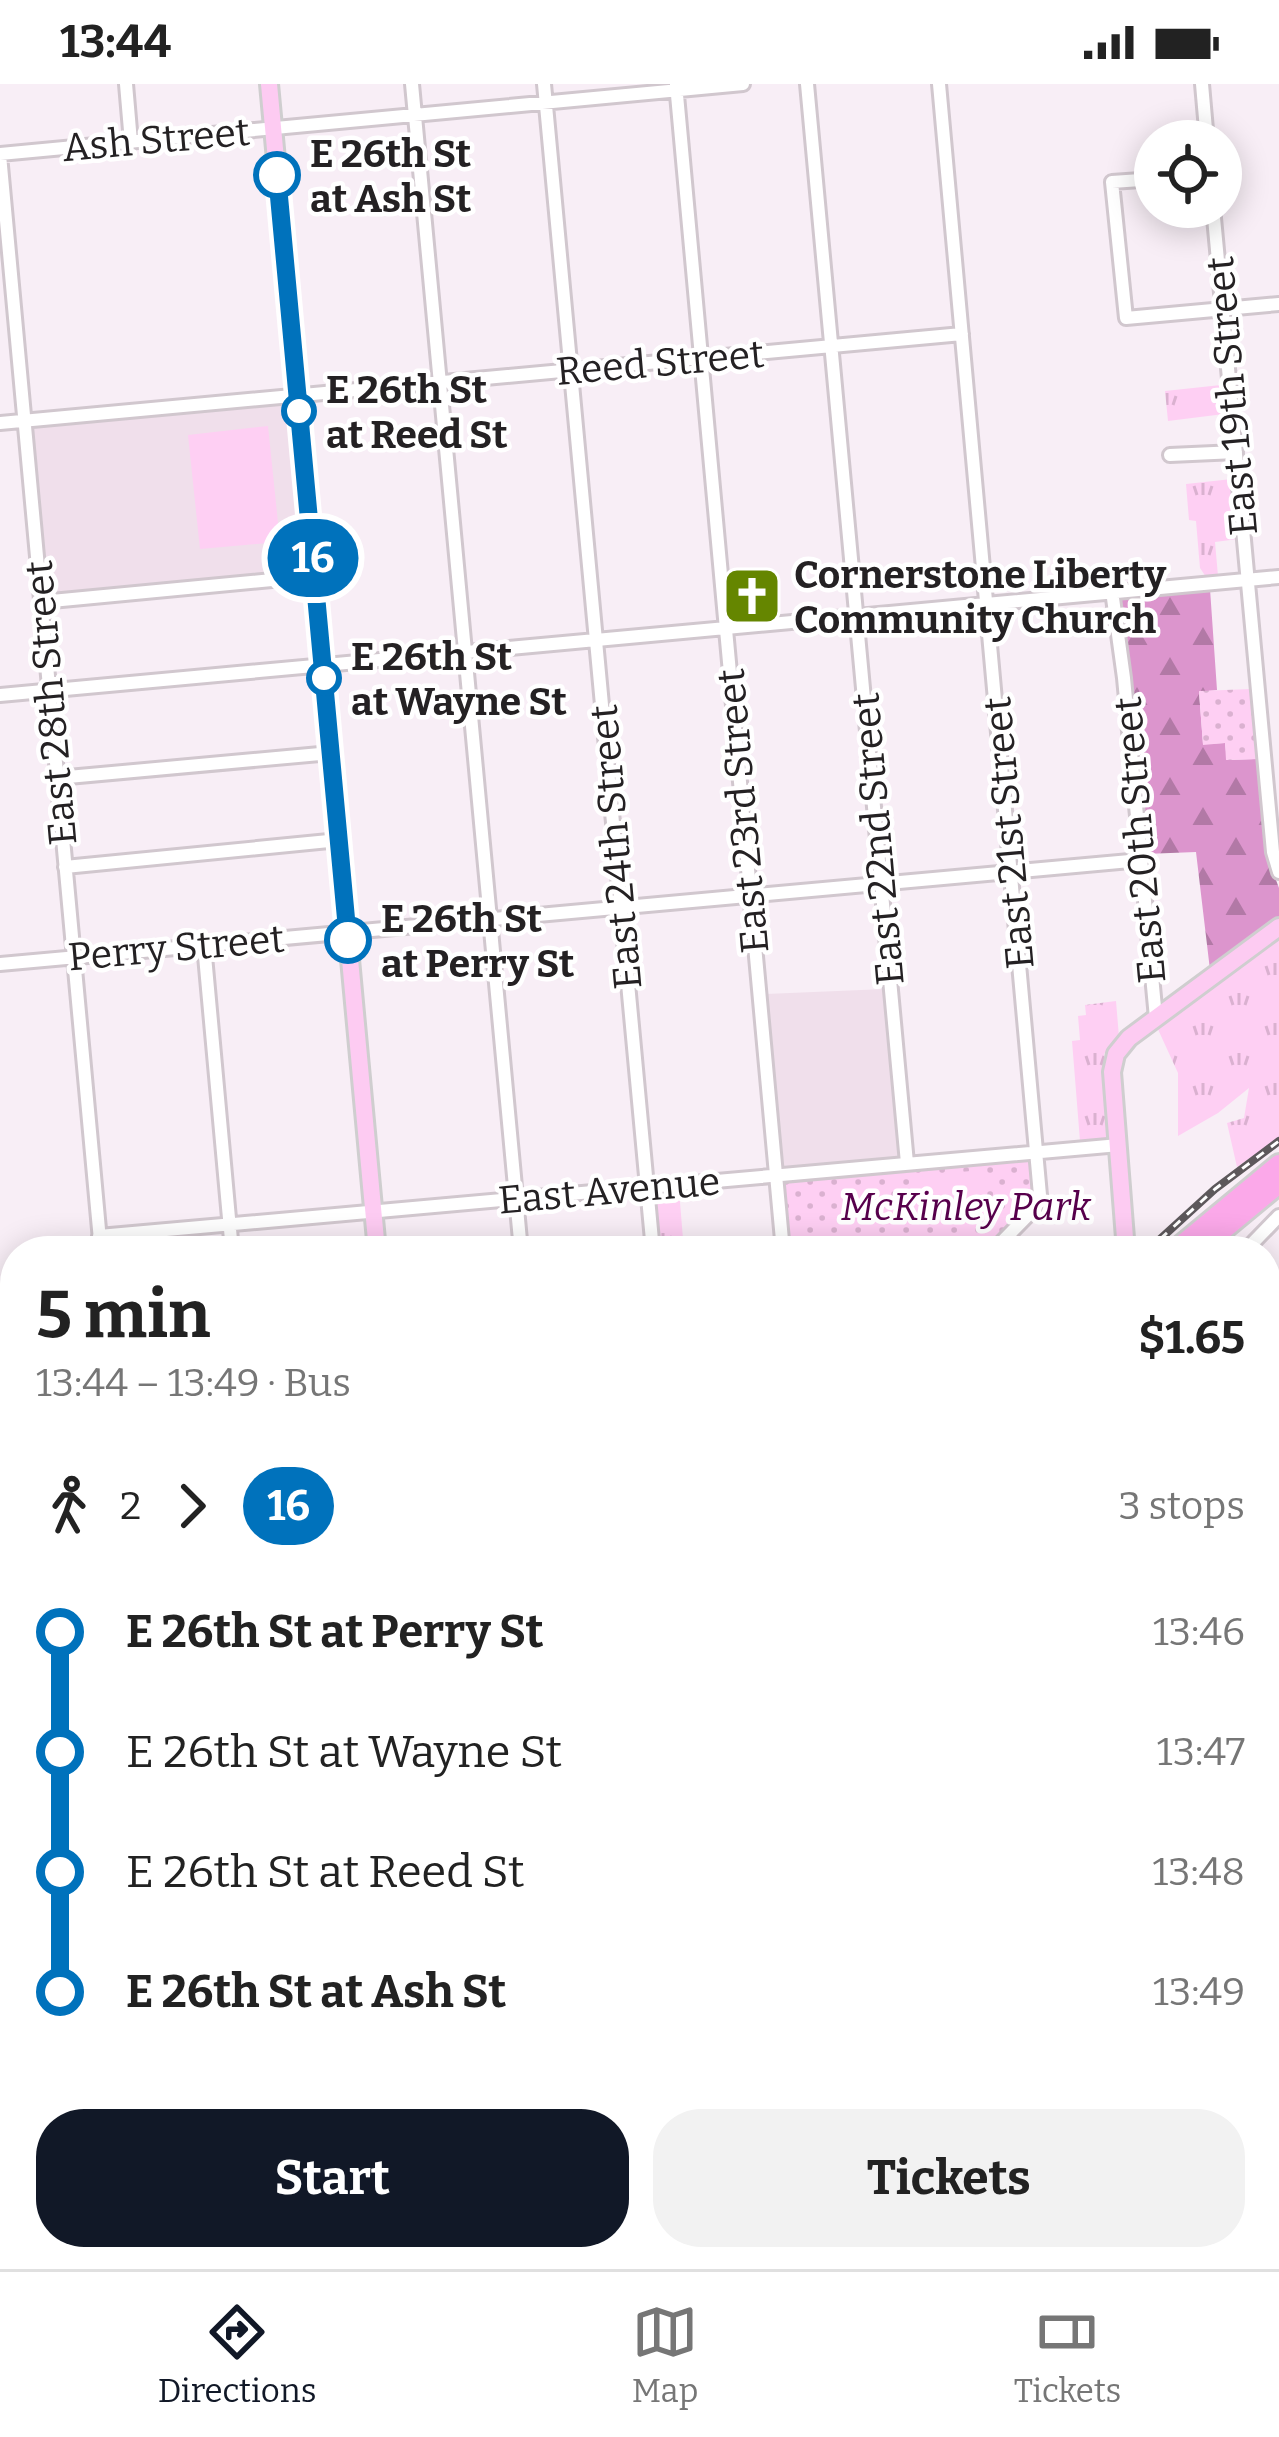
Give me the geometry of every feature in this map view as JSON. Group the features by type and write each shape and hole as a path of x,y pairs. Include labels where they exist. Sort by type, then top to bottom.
{"highway":[{"path":"1192,1236 1279,1164"},
{"path":"1216,1236 1279,1184"}],"main road":[{"path":"269,84 376,1236"},
{"path":"1125,1236 1114,1058 1121,1046 1156,1018 1279,927"}],"street":[{"path":"126,84 131,142"},
{"path":"412,84 520,1236"},
{"name":"East 24th Street","path":"544,84 652,1236"},
{"name":"Ash Street","path":"0,154 742,84"},
{"name":"East 22nd Street","path":"807,84 907,1163"},
{"name":"East 21st Street","path":"939,84 1038,1151 1039,1202 1007,1236"},
{"path":"1202,84 1205,120"},
{"name":"East 23rd Street","path":"676,87 781,1236"},
{"name":"East 28th Street","path":"0,154 99,1236"},
{"path":"1134,180 1112,182 1126,318 1279,304"},
{"name":"East 19th Street","path":"1216,228 1273,852 1279,872"},
{"name":"Reed Street","path":"0,423 962,334"},
{"path":"1170,455 1236,452"},
{"path":"41,602 314,576"},
{"path":"0,694 1279,577"},
{"name":"East 20th Street","path":"1112,591 1156,1018"},
{"path":"57,778 331,753"},
{"path":"65,867 339,841"},
{"name":"Perry Street","path":"0,964 1142,860"},
{"path":"204,945 231,1236"},
{"name":"East Avenue","path":"152,1236 230,1224 1118,1145"}],"shaded area":[{"path":"289,404 306,572 47,595 32,427"},
{"path":"885,989 900,1157 781,1168 766,994"}],"green space":[{"path":"1221,385 1224,414 1168,421 1165,391"},
{"path":"268,426 280,542 200,549 188,435"},
{"path":"1232,479 1238,539 1215,542 1218,576 1206,577 1200,568 1196,521 1189,520 1186,484"},
{"path":"1210,589 1217,690 1199,692 1203,744 1225,743 1227,760 1258,759 1268,859 1279,888 1279,919 1210,970 1196,852 1145,854 1119,597"},
{"path":"1251,689 1258,759 1226,760 1225,743 1203,745 1199,691"},
{"path":"1279,934 1279,1138 1237,1167 1227,1123 1244,1118 1249,1088 1178,1136 1178,1073 1156,1025"},
{"path":"1116,1001 1119,1037 1104,1054 1112,1132 1107,1138 1080,1141 1072,1041 1080,1040 1078,1016 1086,1015 1085,1005"},
{"name":"McKinley Park","path":"1025,1158 1032,1163 1032,1201 999,1236 788,1236 784,1180"},
{"path":"984,1170 989,1216 926,1223 922,1175"},
{"path":"679,1190 683,1236 657,1236 653,1198 660,1192"}],"railway":[{"path":"1163,1236 1279,1141"}],"bus line":[{"name":"16","path":"277,175 348,940"}],"place":[{"name":"E 26th St at Ash St","path":"277,175"},
{"name":"E 26th St at Reed St","path":"299,411"},
{"name":"Cornerstone Liberty Community Church","path":"752,596"},
{"name":"E 26th St at Wayne St","path":"324,678"},
{"name":"E 26th St at Perry St","path":"348,940"}]}
